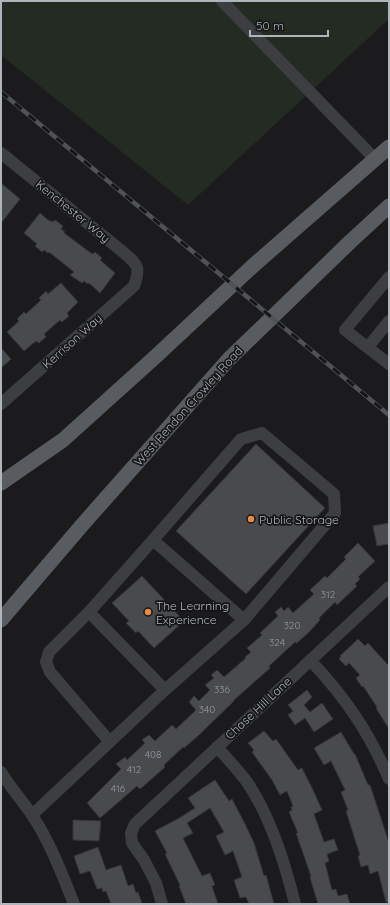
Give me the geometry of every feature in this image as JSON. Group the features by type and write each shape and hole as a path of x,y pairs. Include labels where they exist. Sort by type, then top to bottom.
{"main road":[{"path":"1,483 63,440 255,264 389,147"},
{"name":"West Rendon Crowley Road","path":"1,620 88,518 229,359 389,206"}],"street":[{"path":"222,1 375,159"},
{"name":"Kenchester Way","path":"1,154 135,262 138,274"},
{"name":"Kerrison Way","path":"1,404 134,286 138,274"},
{"path":"389,278 345,330 389,364"},
{"path":"368,347 389,321"},
{"path":"32,815 110,742 165,690 244,620 335,513 334,494 262,433 241,439 89,612 49,652 46,662 50,672 110,742"},
{"path":"153,540 244,620"},
{"name":"Chase Hill Lane","path":"162,904 156,883 144,860 132,843 131,833 135,824 389,587"},
{"path":"89,612 165,690"},
{"path":"310,660 327,678 360,721 378,754 389,779"},
{"path":"217,747 247,783 259,804 271,830 287,873 295,904"},
{"path":"1,772 4,781 32,815 56,858 74,904"}],"shaded area":[{"path":"1,1 389,1 389,19 188,205 1,55"}],"building":[{"path":"1,183 20,199 1,223"},
{"path":"40,213 48,220 53,222 55,220 63,226 61,229 65,232 64,233 88,251 93,254 95,252 102,258 100,260 115,273 100,293 89,283 88,284 84,281 82,283 70,275 74,272 49,252 48,253 44,250 42,252 35,246 37,244 24,233"},
{"path":"61,283 78,302 67,313 69,316 62,322 60,320 44,334 46,337 39,343 36,341 24,351 7,332 19,321 17,319 24,312 26,314 41,300 39,298 46,291 48,294"},
{"path":"1,348 11,359 1,368"},
{"name":"Public Storage","path":"256,444 325,508 246,594 176,531"},
{"path":"389,523 389,544 377,546 373,526"},
{"path":"358,543 375,561 358,577 360,579 355,584 357,586 337,605 335,602 319,618 320,620 310,631 297,643 295,642 269,666 270,668 233,701 199,735 184,748 183,747 164,765 165,767 140,789 137,786 100,818 87,803 121,769 116,764 125,757 127,760 145,743 142,740 149,735 155,741 172,725 176,729 196,710 189,702 194,696 199,701 210,690 205,685 214,678 211,675 217,670 224,677 246,658 245,657 251,652 247,648 262,635 260,633 278,616 275,612 281,607 284,611 288,607 293,613 314,594 310,590 325,576 327,578 346,559 344,557"},
{"name":"The Learning Experience","path":"142,576 184,621 154,648 138,631 136,633 126,623 129,621 112,603"},
{"path":"358,639 365,646 368,643 389,666 389,729 376,708 377,707 356,678 360,675 349,663 346,666 339,659 341,657 340,656"},
{"path":"307,690 312,697 304,705 310,712 322,703 333,719 314,732 305,718 295,725 288,715 293,711 288,705"},
{"path":"264,731 273,741 276,739 298,770 302,768 313,790 322,810 314,814 324,842 334,839 338,850 327,854 329,861 325,863 332,890 336,889 338,896 347,894 350,904 318,904 311,881 311,876 296,833 298,833 289,812 292,810 291,807 293,806 287,791 280,795 272,780 252,752 254,750 248,743"},
{"path":"341,732 355,754 368,785 370,785 389,843 389,902 386,902 378,871 370,874 368,865 361,867 358,856 360,855 346,811 348,810 341,792 345,790 331,761 324,765 314,748"},
{"path":"215,780 229,801 232,799 254,843 264,876 266,875 274,904 249,904 246,897 240,898 234,880 242,877 233,851 225,855 216,836 224,832 210,808 187,823 193,833 183,838 202,876 210,873 215,885 212,886 218,904 186,904 179,886 180,885 165,854 167,853 155,831 195,808 188,798"},
{"path":"73,820 101,821 99,841 73,840"},
{"path":"98,847 106,870 121,865 128,886 133,884 136,893 138,892 142,904 111,904 106,891 103,892 102,888 97,889 90,871 80,874 74,856"}],"railway":[{"path":"1,92 389,415"}],"place":[{"name":"Public Storage","path":"251,519"},
{"name":"The Learning Experience","path":"148,612"}]}
